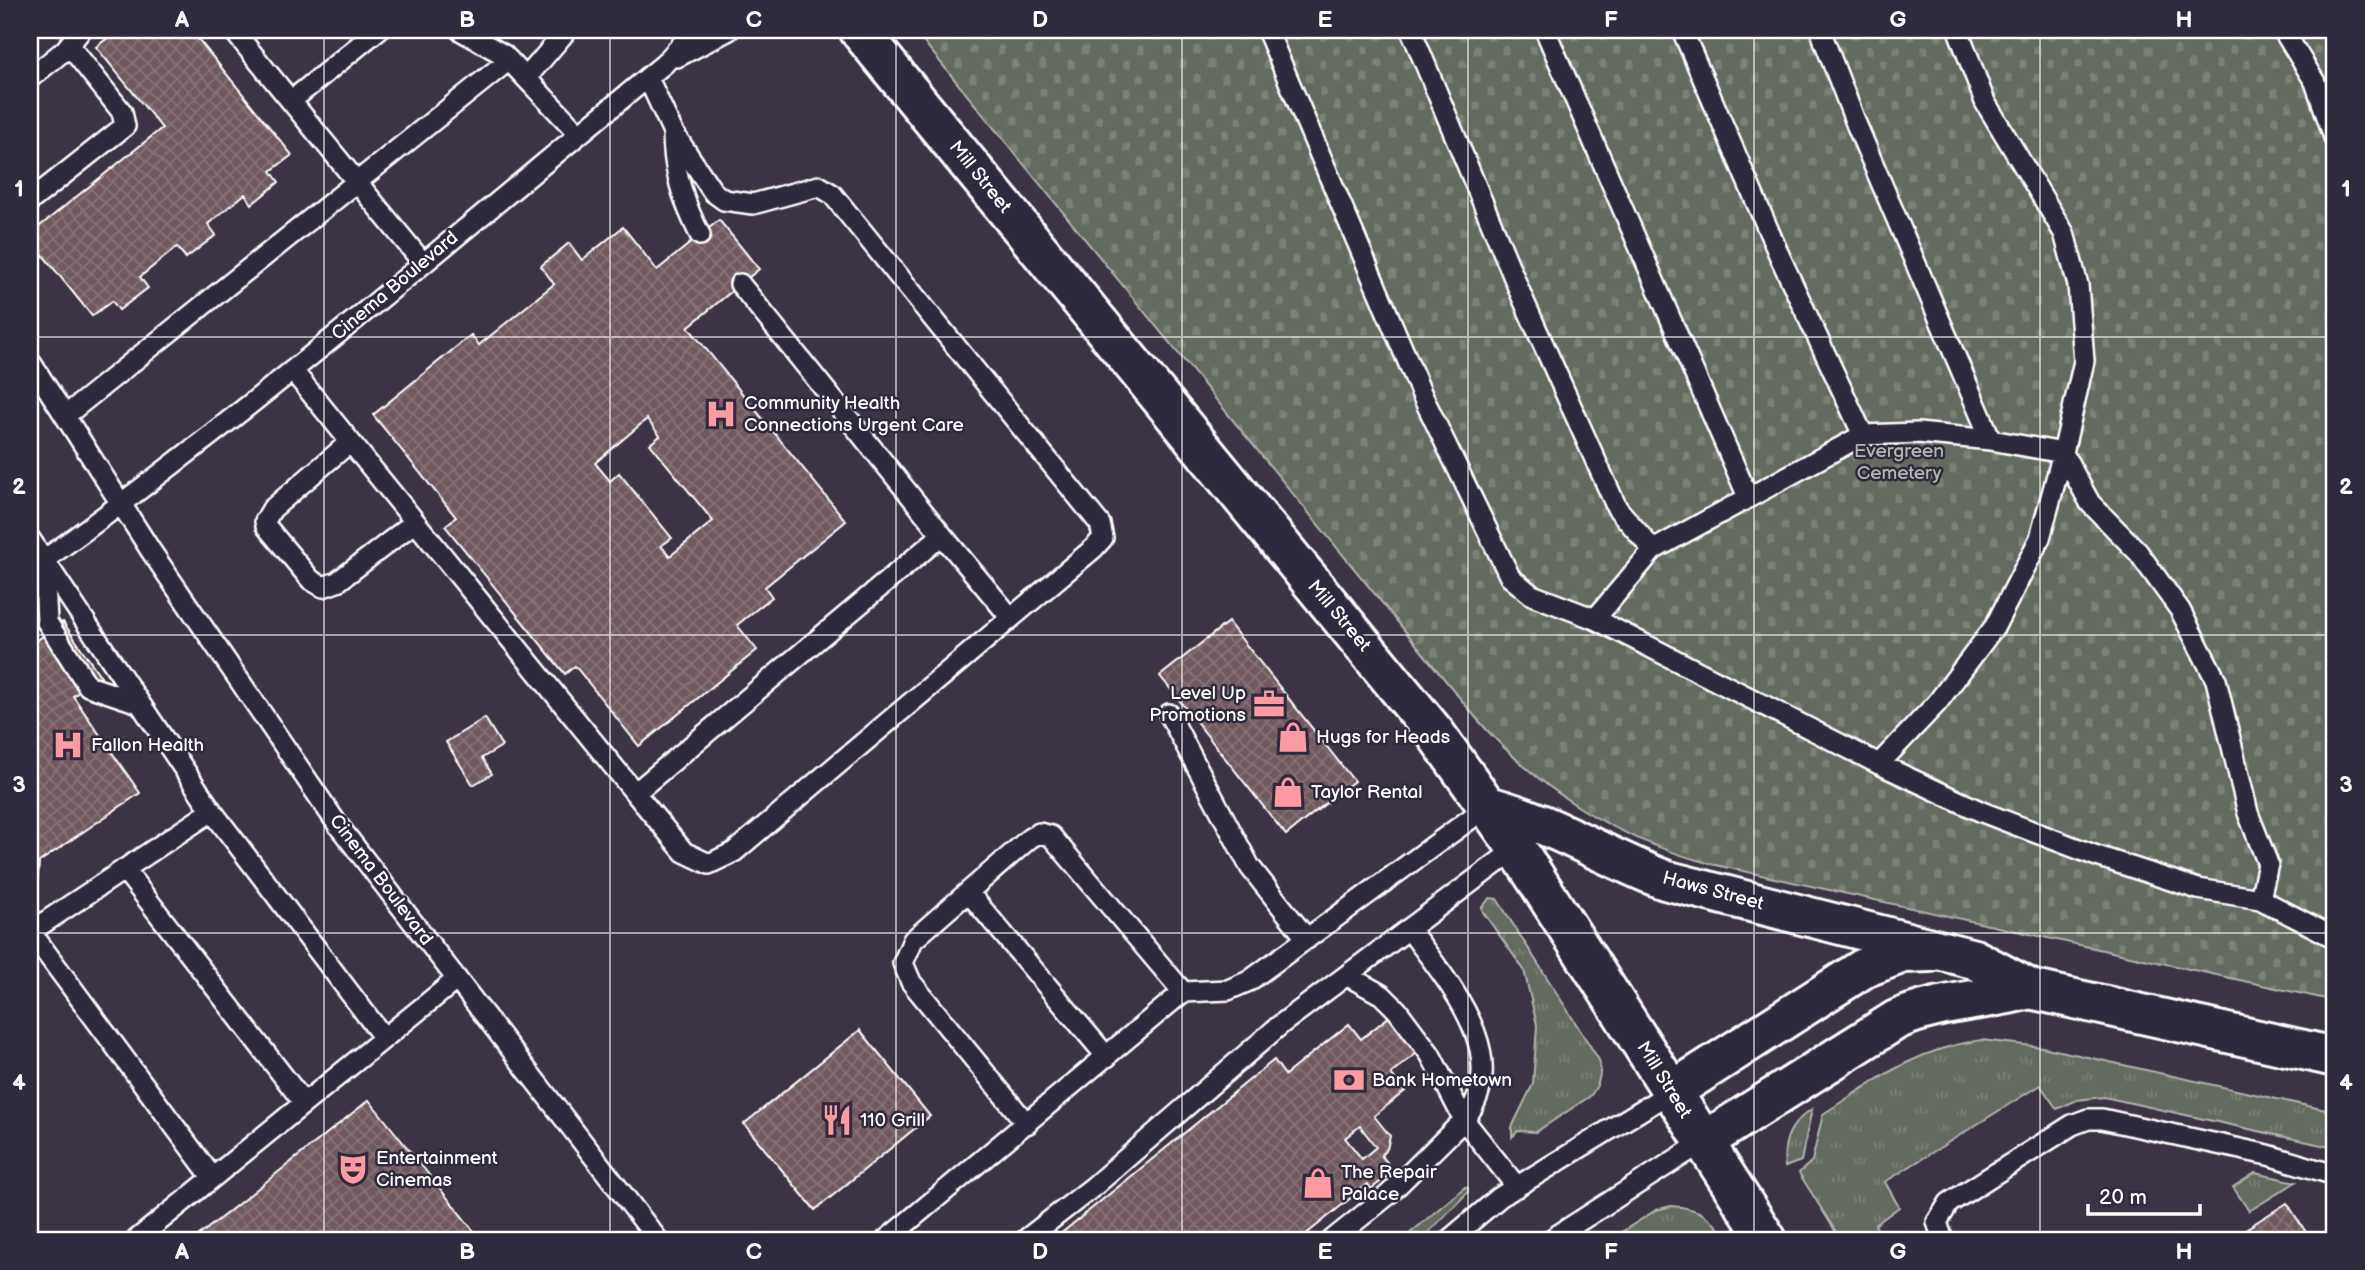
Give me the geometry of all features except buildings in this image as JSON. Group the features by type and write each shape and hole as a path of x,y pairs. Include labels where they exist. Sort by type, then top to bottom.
{"main road":[{"name":"Mill Street","path":"859,30 1435,733 1517,848 1767,1240"},
{"name":"Haws Street","path":"1488,806 1538,821 1620,863 1665,880 1974,959 2030,989 2335,1058"},
{"name":"Haws Street","path":"1671,1092 1864,968 1903,953 1947,952"},
{"name":"Haws Street","path":"1703,1142 1896,1020 1919,1010 1989,1000 2030,989"}],"lane":[{"path":"460,30 481,39 509,60 579,134"},
{"path":"527,77 567,30"},
{"path":"664,64 695,30"},
{"path":"664,64 729,30"},
{"path":"1267,30 1423,397 1510,577 1532,595 1595,619 1879,764 1982,812 2094,855 2198,889 2260,899 2335,938"},
{"path":"1411,30 1522,297 1617,508 1653,550"},
{"path":"1545,30 1748,497"},
{"path":"1682,30 1780,257 1863,435"},
{"path":"1820,30 1857,126 1991,440"},
{"path":"1879,764 1937,703 1995,626 2040,538 2084,361 2078,285 2064,233 1985,102 1958,30"},
{"path":"2283,30 2315,82 2335,140"},
{"path":"236,31 423,263"},
{"path":"291,100 373,31"},
{"path":"30,78 75,38 122,112 125,126 30,201"},
{"path":"65,416 355,180 509,60"},
{"name":"Cinema Boulevard","path":"123,505 293,371 664,64"},
{"path":"293,371 684,852 709,864 734,852 1094,548 1103,537 1100,524 827,188 806,188 752,204 724,200 713,192 673,132 648,78"},
{"path":"673,132 673,160 680,191 700,235"},
{"path":"740,284 1012,618"},
{"name":"Cinema Boulevard","path":"30,361 123,505 338,825 658,1240"},
{"path":"1595,619 1653,550 1863,435 1918,433 1991,440 2063,453"},
{"path":"350,442 272,509 267,515 266,527 310,580 323,587 337,582 415,522"},
{"path":"2063,453 2090,503 2138,552 2180,610 2216,680 2248,813 2268,864 2260,899"},
{"path":"44,560 123,505"},
{"path":"635,793 942,535"},
{"path":"30,539 212,811 384,1038"},
{"path":"44,560 47,622 88,686 139,703"},
{"path":"1169,714 1250,867 1307,939"},
{"path":"886,1240 1184,992 1228,990 1248,981 1488,806"},
{"path":"212,811 30,932 212,1177"},
{"path":"1027,1124 905,973 905,951 913,940 1030,838 1039,833 1051,836 1184,992"},
{"path":"1025,1240 1093,1186 1280,1026 1517,848"},
{"path":"124,869 304,1103"},
{"path":"968,892 1107,1057"},
{"path":"1332,1240 1388,1195 1464,1120 1479,1091 1481,1074 1476,1037 1461,1001 1410,930"},
{"path":"1348,976 1382,995 1396,1010 1430,1054 1464,1120 1517,1187"},
{"path":"136,1240 457,979"},
{"path":"1450,1240 1485,1208 1671,1092"},
{"path":"1943,1240 1937,1223 1949,1203 2072,1125 2088,1119 2102,1119 2250,1151 2328,1172 2335,1186"},
{"path":"1550,1240 1703,1142"}],"green space":[{"name":"Evergreen Cemetery","path":"914,30 2335,30 2335,1001 1711,864 1644,841 1583,810 1527,769 1477,719"},
{"path":"1490,898 1497,899 1600,1065 1597,1084 1589,1097 1536,1132 1518,1131 1512,1137 1512,1127 1533,1084 1537,1025 1524,970 1483,912 1482,907"},
{"path":"1981,1040 2042,1047 2335,1112 2335,1148 2104,1097 2077,1100 2057,1109 2040,1085 1885,1182 1899,1207 1875,1225 1884,1240 1841,1240 1799,1173 1812,1161 1823,1114 1880,1077 1916,1058"},
{"path":"1812,1109 1801,1161 1785,1167 1785,1149 1789,1134 1798,1120"},
{"path":"2255,1173 2296,1182 2249,1211 2233,1187"},
{"path":"1465,1187 1468,1192 1421,1240 1402,1240"},
{"path":"1671,1206 1690,1209 1704,1215 1727,1240 1609,1240 1656,1210"}],"place":[{"name":"Community Health Connections Urgent Care","path":"721,414"},
{"name":"Level Up Promotions","path":"1269,704"},
{"name":"Hugs for Heads","path":"1293,737"},
{"name":"Fallon Health","path":"68,745"},
{"name":"Taylor Rental","path":"1288,792"},
{"name":"Bank Hometown","path":"1349,1080"},
{"name":"110 Grill","path":"837,1120"},
{"name":"Entertainment Cinemas","path":"353,1169"},
{"name":"The Repair Palace","path":"1318,1183"}]}
